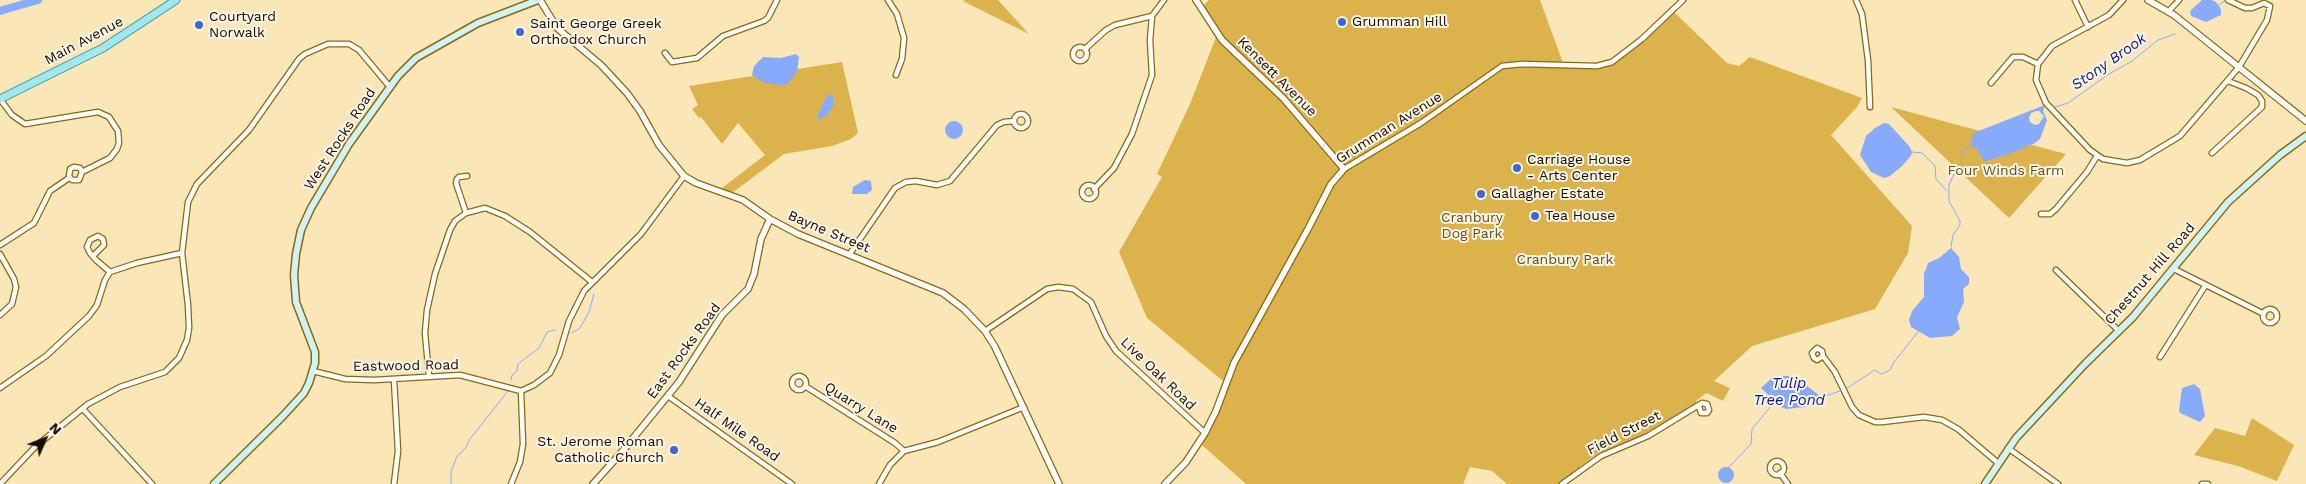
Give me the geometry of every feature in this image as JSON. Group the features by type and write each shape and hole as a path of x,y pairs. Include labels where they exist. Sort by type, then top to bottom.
{"main road":[{"name":"Main Avenue","path":"0,99 103,48 176,0"},
{"name":"West Rocks Road","path":"214,484 293,405 306,389 316,357 314,347 296,302 294,290 296,254 301,230 324,184 349,144 409,64 430,48 483,20 539,0"},
{"name":"Chestnut Hill Road","path":"1985,484 2008,448 2085,364 2119,332 2174,269 2228,202 2280,155 2306,136"}],"street":[{"name":"Bayne Street","path":"539,0 557,28 600,65 627,93 640,111 659,145 684,176 696,183 743,200 770,219 798,234 943,293 964,309 985,331 1005,366 1058,484"},
{"path":"664,53 672,62 697,58 722,36 768,18 777,0"},
{"path":"888,0 897,14 904,38 902,59 896,75"},
{"path":"1094,189 1105,180 1122,156 1132,134 1150,83 1152,16 1164,0"},
{"name":"Kensett Avenue","path":"1196,0 1222,40 1283,98 1344,169"},
{"name":"Grumman Avenue","path":"1165,484 1190,456 1205,432 1216,411 1234,363 1331,184 1344,169 1428,119 1502,66 1522,64 1597,66 1612,62 1638,43 1683,0"},
{"path":"1856,0 1862,14 1868,60 1870,106"},
{"path":"2075,0 2088,27"},
{"path":"2123,0 2109,15 2052,46 2038,64 2036,80 2041,94 2084,144 2097,156 2118,163 2140,160 2185,131 2239,67 2267,20 2270,6 2264,3 2252,8 2245,8 2228,0"},
{"path":"2148,0 2168,12 2306,121"},
{"path":"2168,12 2179,0"},
{"path":"1085,49 1106,30 1115,25 1152,16"},
{"path":"0,484 35,447 100,396 165,372 182,353 187,340 189,317 182,253 186,214 195,188 249,130 293,66 305,54 328,44 342,43 353,45 390,87"},
{"path":"1991,83 2013,57 2023,57 2038,64"},
{"path":"2212,153 2262,107 2262,101 2258,95 2228,81"},
{"path":"0,99 12,115 25,124 98,112 109,117 118,131 117,149 110,158 82,172 79,180 74,181 69,176"},
{"path":"849,255 895,188 906,182 916,181 937,185 950,181 997,125 1014,121"},
{"path":"2042,214 2050,214 2056,208 2097,156"},
{"path":"0,245 34,223 50,191 69,176 70,169 74,167 80,168 82,172"},
{"path":"466,213 456,183 459,177 467,176"},
{"path":"511,484 520,462 523,444 521,391 534,385 550,373 576,304 592,282 641,234 684,176"},
{"path":"429,376 425,333 432,285 450,230 456,221 466,213 485,208 505,216 530,232 592,282"},
{"name":"East Rocks Road","path":"592,484 622,454 690,367 722,315 748,289 754,274 761,239 770,219"},
{"path":"93,256 104,245 103,239 98,236 90,240 87,246 93,256 110,272"},
{"path":"0,388 46,356 89,316 97,305 105,280 110,272 137,263 182,253"},
{"path":"0,254 14,279 16,287 12,304 0,315"},
{"path":"2174,269 2264,314"},
{"path":"2056,270 2119,332"},
{"path":"2160,357 2205,286"},
{"name":"Live Oak Road","path":"985,331 1041,292 1058,287 1073,289 1083,294 1090,302 1106,336 1116,351 1205,432"},
{"path":"1823,356 1835,372 1852,407 1859,415 1875,422 1924,417 1942,420 1958,429 1998,463"},
{"name":"Eastwood Road","path":"313,371 345,379 394,380 460,375 521,391"},
{"path":"394,380 398,451 394,484"},
{"name":"Quarry Lane","path":"805,386 895,443 904,451"},
{"name":"Half Mile Road","path":"668,396 792,484"},
{"name":"Field Street","path":"1562,484 1601,456 1648,436 1699,406"},
{"path":"880,484 890,465 904,451 938,442 1024,407"},
{"path":"83,409 152,484"},
{"path":"2008,448 2058,484"},
{"path":"1780,473 1788,484"},
{"path":"2202,484 2208,484"}],"green space":[{"path":"998,0 1029,34 963,1"},
{"name":"Cranbury Park","path":"1209,0 1540,0 1563,63 1516,62 1499,64 1452,101 1457,101 1490,75 1504,68 1526,66 1594,68 1611,65 1636,46 1674,12 1727,63 1739,66 1750,57 1862,98 1857,107 1831,135 1912,226 1908,253 1875,309 1752,346 1714,381 1730,388 1723,401 1707,393 1705,394 1696,401 1696,404 1671,420 1640,436 1597,454 1582,465 1563,484 1507,484 1492,471 1470,467 1463,484 1246,484 1202,445 1221,402 1231,365 1223,381 1147,318 1119,252 1162,177 1157,174 1190,104 1216,37 1286,98 1222,36 1203,6"},
{"path":"842,62 858,133 851,139 832,146 784,154 732,193 722,188 765,155 738,123 722,144 701,117 699,118 692,109 698,105 689,86"},
{"name":"Four Winds Farm","path":"1891,107 2047,149 2066,154 2009,218"},
{"path":"2252,418 2294,445 2277,481 2238,466 2194,455 2215,428 2245,436"}],"water":[{"path":"2202,0 2216,2 2221,9 2221,15 2206,22 2191,16 2190,11"},
{"path":"796,54 799,57 797,72 788,84 765,83 752,75 754,66 763,57 781,58"},
{"path":"828,94 833,96 834,105 827,115 818,120 818,114"},
{"path":"2045,105 2043,111 2047,120 2040,139 2012,153 1984,162 1976,148 1971,146 1973,134","holes":["2039,111 2044,116 2039,124 2035,125 2030,122 2029,118 2031,113"]},
{"path":"954,121 960,124 963,130 960,136 954,139 948,136 945,130 948,124"},
{"path":"1884,123 1889,124 1910,147 1912,152 1911,156 1901,167 1890,176 1884,178 1871,172 1860,155 1866,136"},
{"path":"865,180 871,181 872,190 867,194 852,194 853,187"},
{"path":"1951,248 1959,257 1961,269 1969,277 1969,284 1963,289 1964,302 1957,317 1960,329 1952,336 1930,338 1911,327 1909,320 1912,311 1924,297 1924,274 1928,263 1939,258"},
{"name":"Tulip Tree Pond","path":"1774,376 1791,376 1799,380 1819,395 1820,402 1814,406 1786,409 1781,407 1761,388"},
{"path":"2194,384 2200,389 2205,416 2200,422 2180,413 2179,410 2182,388"},
{"path":"1726,467 1732,469 1734,475 1732,481 1726,483 1720,481 1718,475 1720,469"}],"waterway":[{"path":"0,11 38,0"},
{"name":"Stony Brook","path":"2219,5 2224,1"},
{"name":"Stony Brook","path":"2055,107 2068,103 2109,74 2132,61 2158,40 2175,34"},
{"name":"Stony Brook","path":"1951,247 1953,235 1960,225 1960,221 1949,201 1949,185 1954,174 1961,168 1962,154 1966,148 1972,146"},
{"path":"1912,152 1922,153 1935,166 1936,179 1947,191"},
{"path":"572,333 580,328 589,312 594,294"},
{"path":"511,380 512,375 517,371 518,364 539,348 547,332 555,330"},
{"name":"Stony Brook","path":"1847,388 1875,370 1881,374 1890,370 1894,362 1918,332"},
{"path":"451,484 451,472 457,456 465,449 470,439 508,391"},
{"name":"Stony Brook","path":"1820,398 1840,391"},
{"name":"Stony Brook","path":"1728,468 1751,444 1752,429 1776,400"}],"place":[{"name":"Grumman Hill","path":"1342,22"},
{"name":"Courtyard Norwalk","path":"199,25"},
{"name":"Saint George Greek Orthodox Church","path":"520,32"},
{"name":"Carriage House - Arts Center","path":"1517,168"},
{"name":"Gallagher Estate","path":"1481,194"},
{"name":"Tea House","path":"1535,216"},
{"name":"St. Jerome Roman Catholic Church","path":"674,450"}],"park label":[{"name":"Cranbury Dog Park","path":"1472,226"}]}
